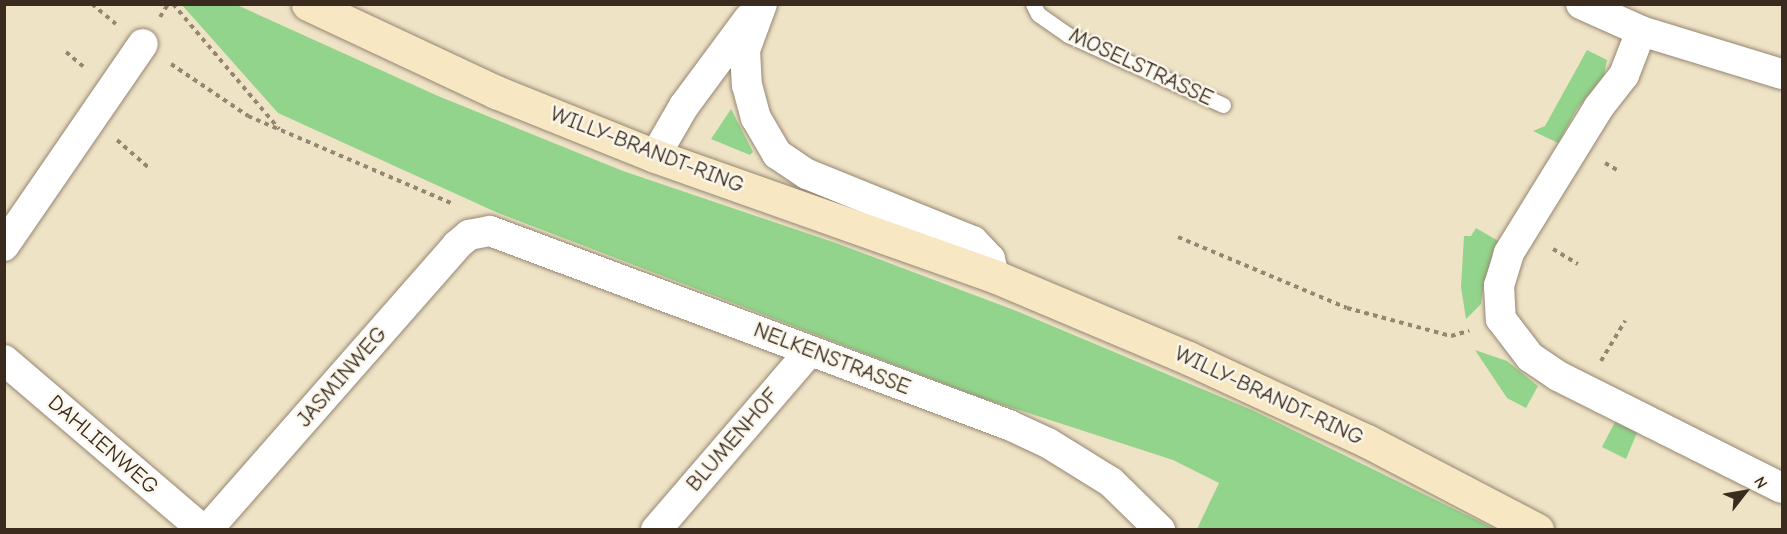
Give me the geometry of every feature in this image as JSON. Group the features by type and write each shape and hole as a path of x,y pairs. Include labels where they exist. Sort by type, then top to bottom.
{"main road":[{"name":"WILLY-BRANDT-RING","path":"308,4 496,92 655,156 994,276 1306,411 1537,530"}],"street":[{"path":"655,156 684,106 760,4"},
{"path":"760,4 745,50 747,85 756,118 777,154 807,174 974,241 990,259 994,276"},
{"path":"1581,4 1641,31 1782,74"},
{"path":"1641,31 1624,75 1593,117 1509,253 1499,285 1501,319 1530,357 1558,376 1782,488"},
{"path":"4,246 143,44"},
{"name":"NELKENSTRASSE","path":"482,232 499,232 1048,443 1111,482 1160,530"},
{"name":"JASMINWEG","path":"205,530 457,245 469,235 482,232"},
{"name":"BLUMENHOF","path":"656,530 810,351"},
{"name":"DAHLIENWEG","path":"4,360 205,530"}],"lane":[{"name":"MOSELSTRASSE","path":"1034,4 1038,14 1068,35 1223,105"}],"path":[{"path":"92,4 143,44 248,116 451,203 482,232"},
{"path":"172,4 282,132"},
{"path":"1178,237 1347,308 1451,336 1501,319"},
{"path":"1599,365 1625,321"}],"green space":[{"path":"182,5 237,5 438,96 623,171 836,243 1019,312 1252,410 1495,529 1197,529 1219,483 1173,460 979,397 498,213 278,113"},
{"path":"1587,50 1607,60 1604,75 1577,109 1558,143 1533,131 1545,126"},
{"path":"731,109 753,152 750,155 711,139"},
{"path":"1476,228 1500,242 1484,283 1481,304 1466,319 1461,287 1464,236 1471,236"},
{"path":"1475,350 1507,361 1538,386 1526,408 1507,398"},
{"path":"1616,420 1639,428 1626,459 1602,447"}]}
